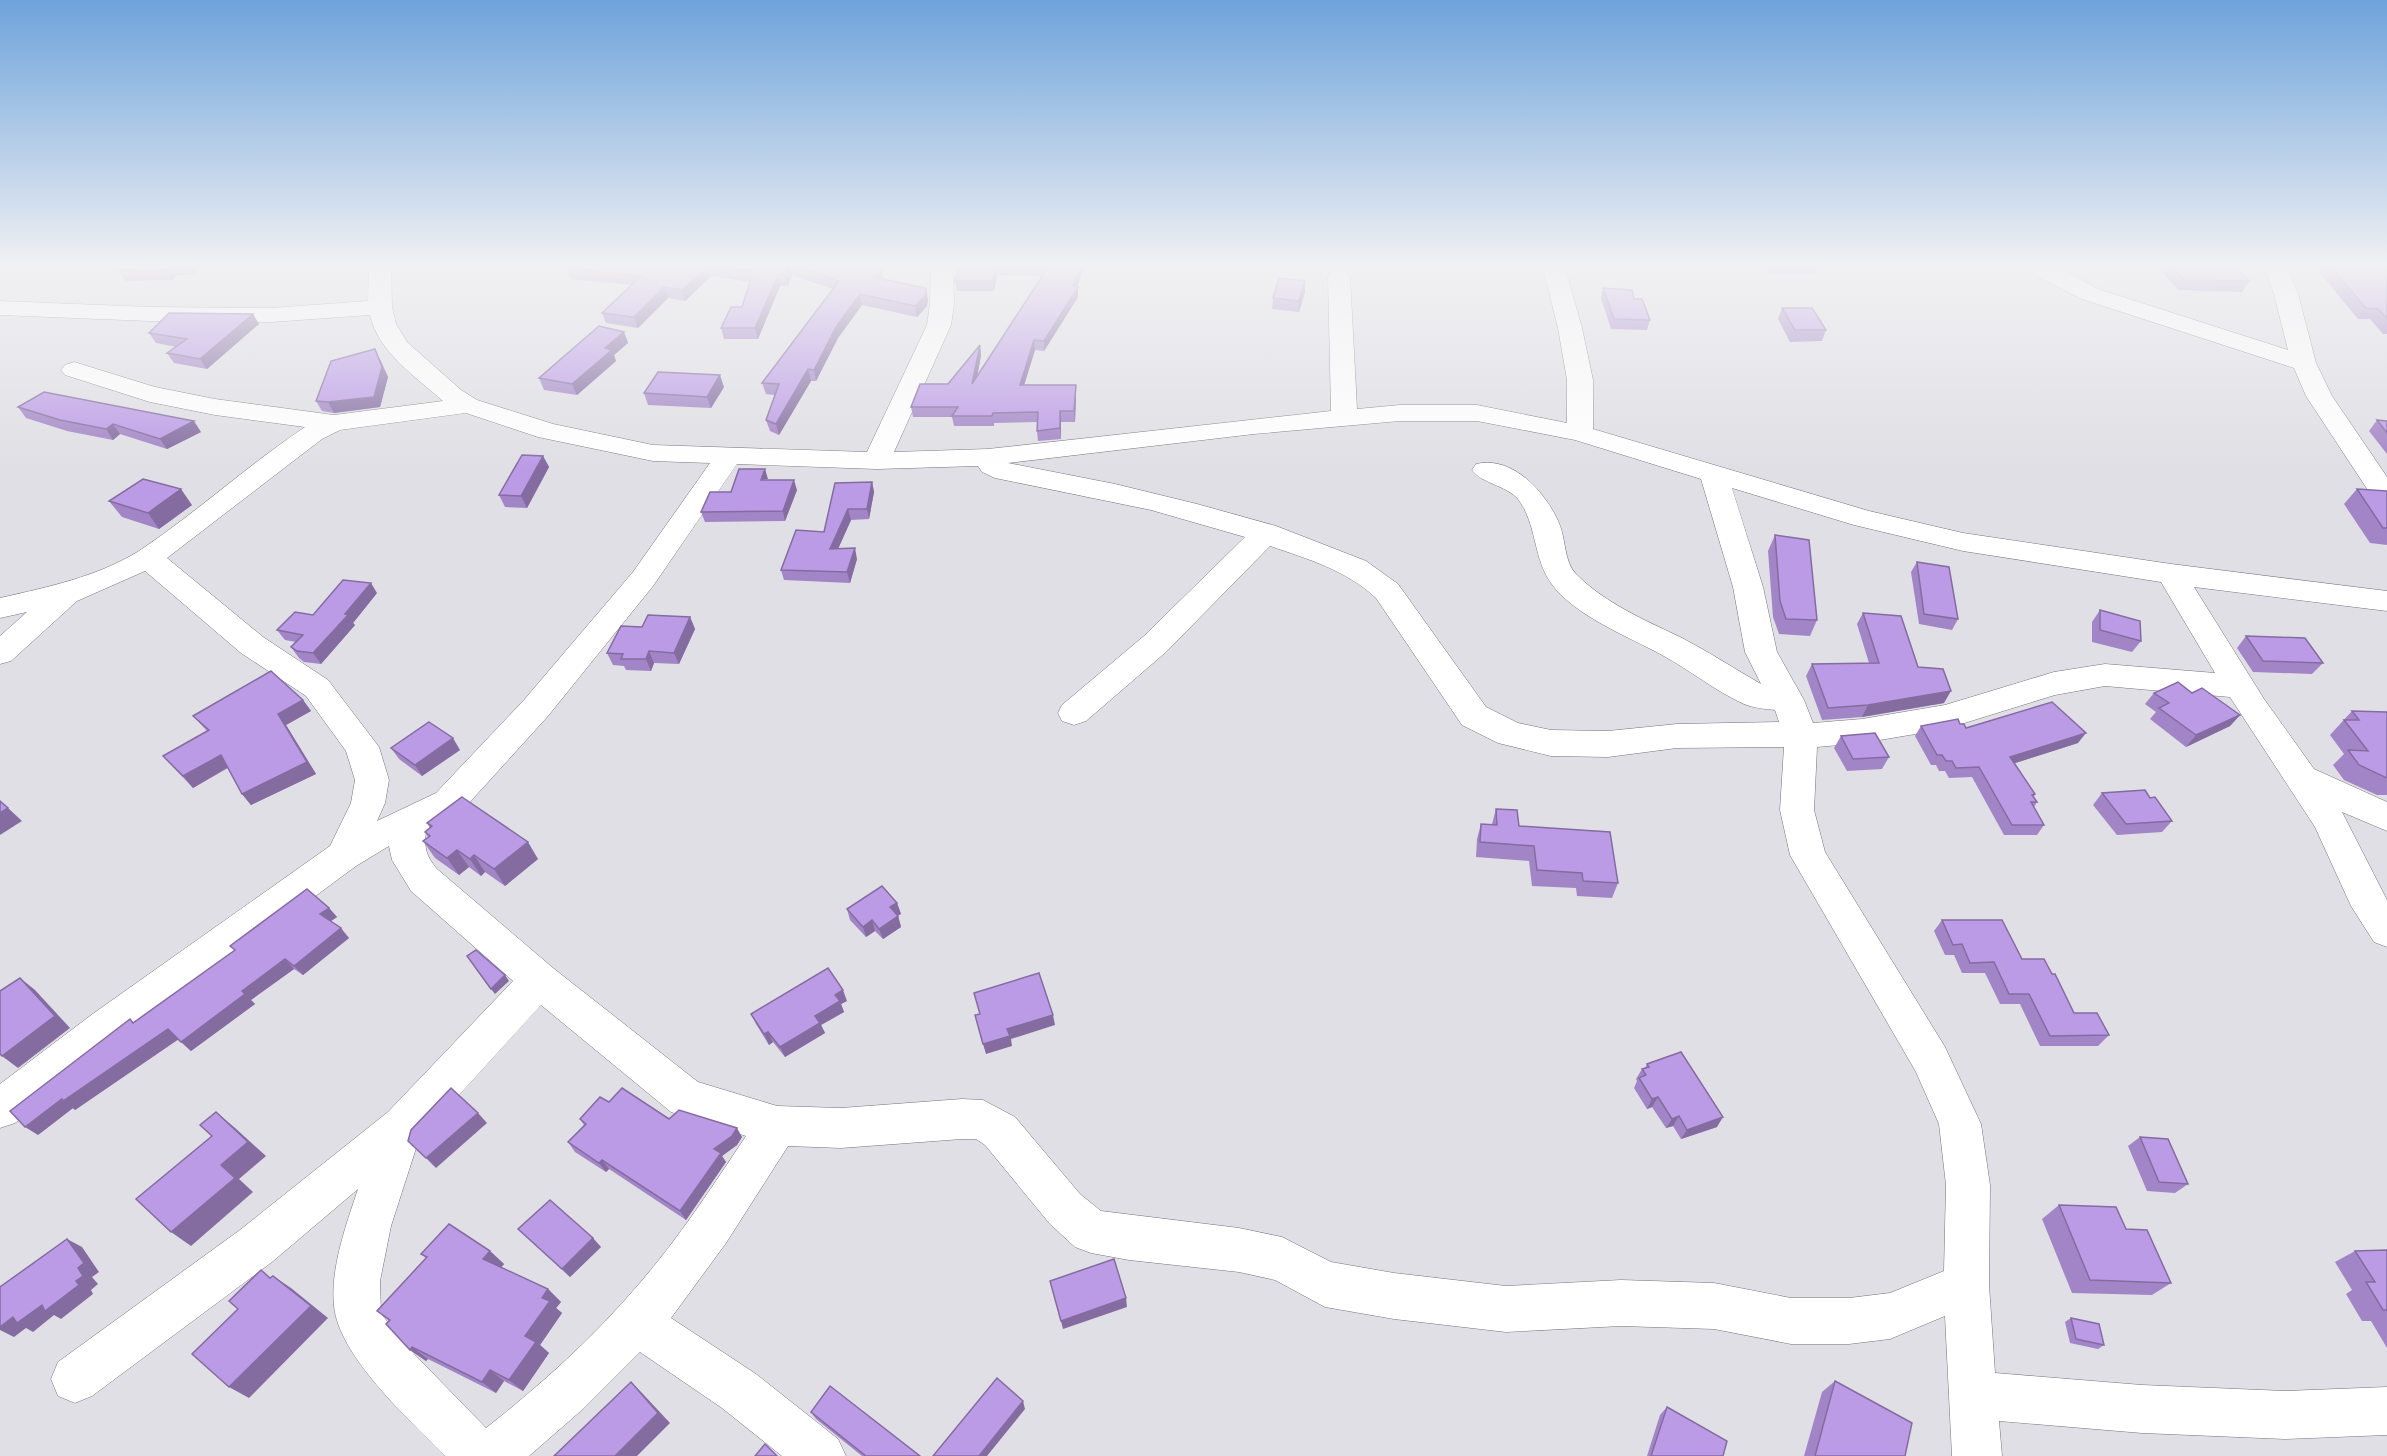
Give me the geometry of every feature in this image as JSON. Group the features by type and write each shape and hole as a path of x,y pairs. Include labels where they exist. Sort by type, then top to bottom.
{"street":[{"path":"389,332 397,346 453,395 468,405 547,431 653,453 877,461 988,457 1254,426 1400,413 1477,413 1580,432 1864,519 1963,542 2171,574 2387,601"},
{"path":"877,461 936,332"},
{"path":"1341,332 1344,419"},
{"path":"1571,332 1580,380 1580,432"},
{"path":"2208,332 2304,363"},
{"path":"2296,332 2304,363 2319,396 2387,498"},
{"path":"74,370 150,394 215,407 334,423 468,405"},
{"path":"0,608 69,593 110,577 148,558 313,432 334,423"},
{"path":"0,1109 108,1026 343,856 373,838 448,803 536,708 643,579 728,457"},
{"path":"988,457 992,466 1005,472 1193,510 1266,533 1352,565 1374,577 1387,591 1474,716 1510,734 1551,744 1608,744 1677,736 1766,734 1801,736 1862,731 1945,717 2054,684 2105,675 2240,687"},
{"path":"1486,470 1507,478 1528,493 1545,523 1555,563 1563,579 1593,604 1624,624 1673,647 1756,696 1788,700"},
{"path":"1713,472 1748,587 1761,652 1788,700 1801,736 1797,810 1808,855 1931,1060 1960,1124 1968,1185 1966,1285 1977,1456"},
{"path":"1074,713 1155,644 1266,533"},
{"path":"148,558 252,645 317,688 362,747 372,780 368,803 343,856"},
{"path":"2171,574 2240,687 2304,779 2330,822 2364,895 2387,931"},
{"path":"0,653 69,593"},
{"path":"2304,779 2387,818"},
{"path":"409,823 406,847 410,865 539,980 686,1098 777,1126 841,1128 962,1119 983,1120 1000,1131 1065,1209 1091,1231 1129,1238 1239,1250 1282,1259 1325,1284 1394,1296 1506,1309 1621,1303 1714,1306 1791,1321 1850,1321 1890,1316 1966,1285"},
{"path":"75,1379 256,1246 403,1126 539,980"},
{"path":"403,1126 378,1192 364,1251 356,1290 360,1323 388,1362 479,1456"},
{"path":"491,1456 549,1409 637,1322 710,1229 777,1126"},
{"path":"637,1322 739,1391 821,1456"},
{"path":"1974,1395 2142,1409 2285,1415 2387,1411"}],"building":[{"path":"232,332 200,359 167,353 187,339 149,333"},
{"path":"592,332 624,332 605,348 612,350 572,384 539,378"},
{"path":"801,332 833,332 814,370 808,369 776,424 766,420 779,384 762,383"},
{"path":"1006,332 1050,332 1044,341 1034,340 1020,385 1076,385 1074,411 1060,411 1060,428 1037,431 1038,412 993,413 992,416 952,416 958,407 911,407 920,384 948,384 980,345 972,384"},
{"path":"375,349 382,367 374,397 328,402 316,401 331,361"},
{"path":"658,372 720,375 707,397 644,393"},
{"path":"44,392 194,421 160,439 113,424 106,429 60,420 18,407"},
{"path":"2377,420 2387,421 2387,433"},
{"path":"522,455 543,456 521,496 499,495"},
{"path":"739,469 765,469 761,480 794,480 783,511 701,512 710,492 731,492"},
{"path":"143,479 181,489 148,513 109,501"},
{"path":"872,482 867,509 848,509 830,549 855,548 847,572 781,570 796,530 824,532 835,483"},
{"path":"2357,489 2387,491 2387,528 2383,528"},
{"path":"1775,535 1809,540 1817,620 1786,619 1780,601"},
{"path":"1917,562 1949,567 1958,619 1924,614"},
{"path":"343,580 371,583 345,614 348,615 313,653 297,651 291,647 303,635 277,630 295,612 313,615"},
{"path":"2100,610 2140,621 2141,641 2100,630"},
{"path":"1863,613 1901,616 1918,667 1943,669 1951,691 1868,705 1828,708 1812,664 1879,663"},
{"path":"648,615 690,617 674,653 649,651 646,659 621,659 623,654 607,653 621,626 642,627"},
{"path":"2246,636 2305,638 2323,663 2263,661"},
{"path":"271,671 303,700 278,714 307,762 242,794 221,755 183,776 163,756 209,730 193,716"},
{"path":"2178,682 2192,693 2202,688 2240,715 2196,735 2159,708 2169,703 2154,693"},
{"path":"2052,702 2086,733 2010,757 2035,794 2032,795 2037,802 2031,802 2044,825 2012,825 1979,767 1956,768 1952,761 1946,761 1942,755 1937,755 1921,726 1958,719 1960,724 1964,724 1966,728"},
{"path":"2352,711 2387,712 2387,778 2359,765 2348,750 2368,751 2344,720 2359,720"},
{"path":"429,722 453,738 415,765 391,748"},
{"path":"1875,733 1889,757 1853,759 1841,736"},
{"path":"2145,790 2150,798 2155,797 2172,821 2126,824 2102,793"},
{"path":"462,797 528,842 494,869 474,855 470,859 457,850 447,858 423,841 430,836 425,832 432,826 427,823"},
{"path":"0,801 8,808 0,813"},
{"path":"1496,809 1517,810 1519,826 1610,832 1618,883 1583,881 1582,873 1537,870 1534,846 1480,842 1481,824 1497,825"},
{"path":"882,886 897,903 890,907 898,916 879,929 872,920 863,927 847,909"},
{"path":"307,889 329,908 320,914 341,928 294,966 285,959 242,991 245,994 181,1042 168,1029 63,1101 62,1099 25,1127 10,1111 130,1019 133,1023 235,950 230,946"},
{"path":"1942,920 2002,920 2022,959 2044,959 2052,974 2055,974 2074,1013 2097,1013 2109,1035 2050,1036 2029,994 2009,994 1994,962 1970,963 1962,944 1953,945"},
{"path":"476,950 505,975 491,989 467,956"},
{"path":"828,968 843,990 835,995 840,1001 815,1016 820,1023 780,1047 768,1032 764,1034 751,1014"},
{"path":"1039,973 1053,1015 1007,1029 1010,1036 983,1044 975,1015 980,1014 974,993"},
{"path":"20,978 55,1016 2,1056 0,1054 0,991"},
{"path":"1681,1052 1723,1117 1687,1130 1679,1116 1672,1119 1658,1097 1652,1099 1639,1078 1646,1075 1642,1069 1649,1067 1647,1064"},
{"path":"451,1088 478,1113 426,1158 408,1141 411,1130"},
{"path":"622,1088 669,1119 679,1110 737,1128 732,1136 714,1149 721,1153 680,1211 602,1160 599,1163 568,1142 586,1124 580,1119 600,1097 609,1102"},
{"path":"216,1112 248,1142 221,1165 235,1178 171,1232 136,1199 212,1136 200,1125"},
{"path":"2140,1137 2168,1139 2188,1184 2159,1182"},
{"path":"550,1200 593,1238 562,1269 518,1229"},
{"path":"2059,1205 2116,1207 2126,1229 2147,1230 2171,1283 2090,1280"},
{"path":"449,1224 490,1251 483,1259 548,1289 542,1298 550,1301 525,1336 536,1342 509,1380 490,1370 482,1382 412,1347 410,1350 386,1324 390,1320 377,1311 427,1257 421,1254"},
{"path":"67,1239 84,1263 78,1268 83,1276 76,1281 79,1285 45,1311 42,1305 17,1323 13,1317 0,1327 0,1287"},
{"path":"2387,1250 2387,1310 2383,1310 2366,1282 2375,1282 2355,1251"},
{"path":"1114,1259 1126,1298 1061,1321 1050,1281"},
{"path":"261,1270 270,1278 273,1276 311,1306 229,1387 192,1354 238,1309 229,1301"},
{"path":"2071,1318 2099,1324 2104,1345 2076,1339"},
{"path":"997,1378 1023,1401 979,1456 933,1456"},
{"path":"1835,1381 1912,1423 1905,1456 1815,1456"},
{"path":"631,1382 658,1413 615,1456 554,1456"},
{"path":"830,1386 920,1456 866,1456 811,1412"},
{"path":"1667,1407 1727,1441 1723,1456 1651,1456"},
{"path":"765,1444 777,1456 755,1456"}]}
